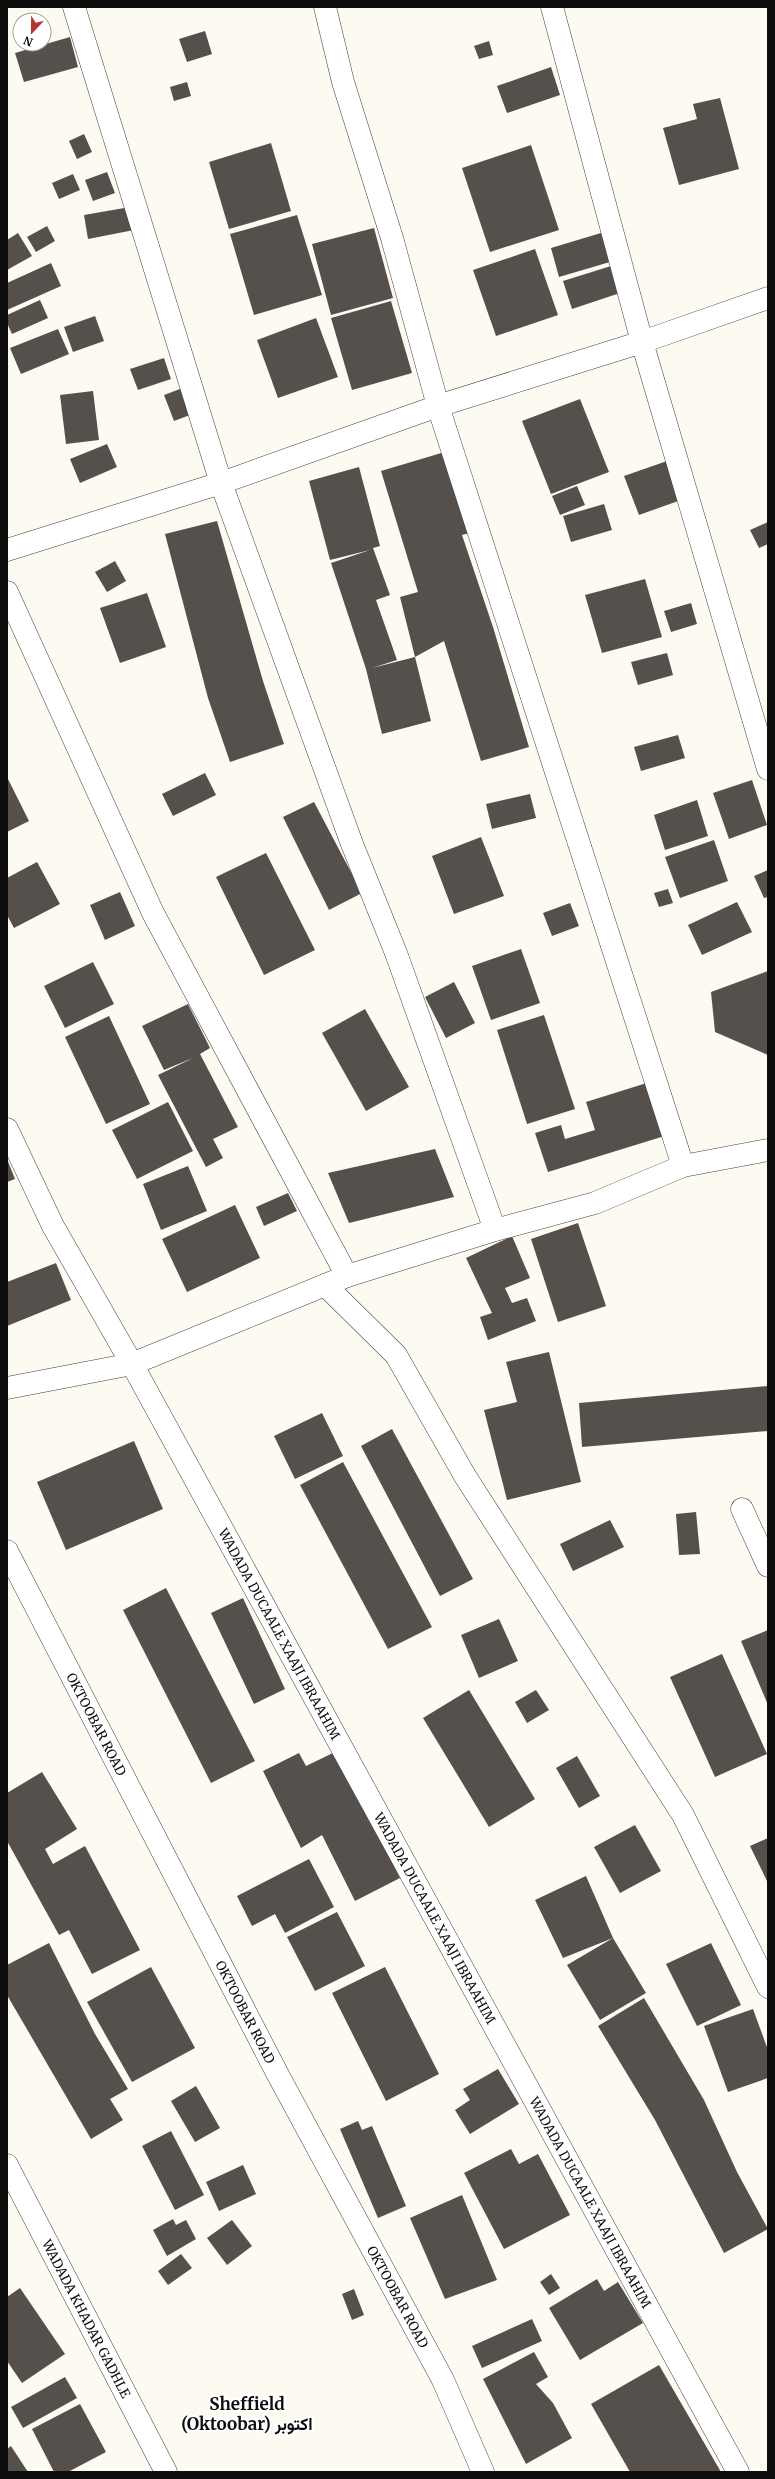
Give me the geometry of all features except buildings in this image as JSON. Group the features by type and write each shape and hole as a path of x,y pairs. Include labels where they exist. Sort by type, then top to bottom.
{"street":[{"path":"74,7 220,483 352,844 396,953 495,1230"},
{"path":"325,7 343,82 392,238 438,406 683,1166"},
{"path":"552,7 642,342 768,769"},
{"path":"7,550 220,483 438,406 642,342 768,298"},
{"path":"7,592 153,913 347,1276"},
{"name":"WADADA DUCAALE XAAJI IBRAAHIM","path":"7,1129 53,1226 132,1364 738,2472"},
{"path":"7,1388 132,1364 347,1276 495,1230 595,1203 683,1166 768,1150"},
{"path":"325,1285 396,1355 465,1476 683,1815 768,1987"},
{"path":"742,1509 768,1566"},
{"name":"OKTOOBAR ROAD","path":"7,1551 277,2073 443,2380 483,2472"},
{"name":"WADADA KHADAR GADHLE","path":"7,2165 166,2472"}],"district":[{"name":"Sheffield (Oktoobar) اكتوبر","path":"247,2414"}]}
